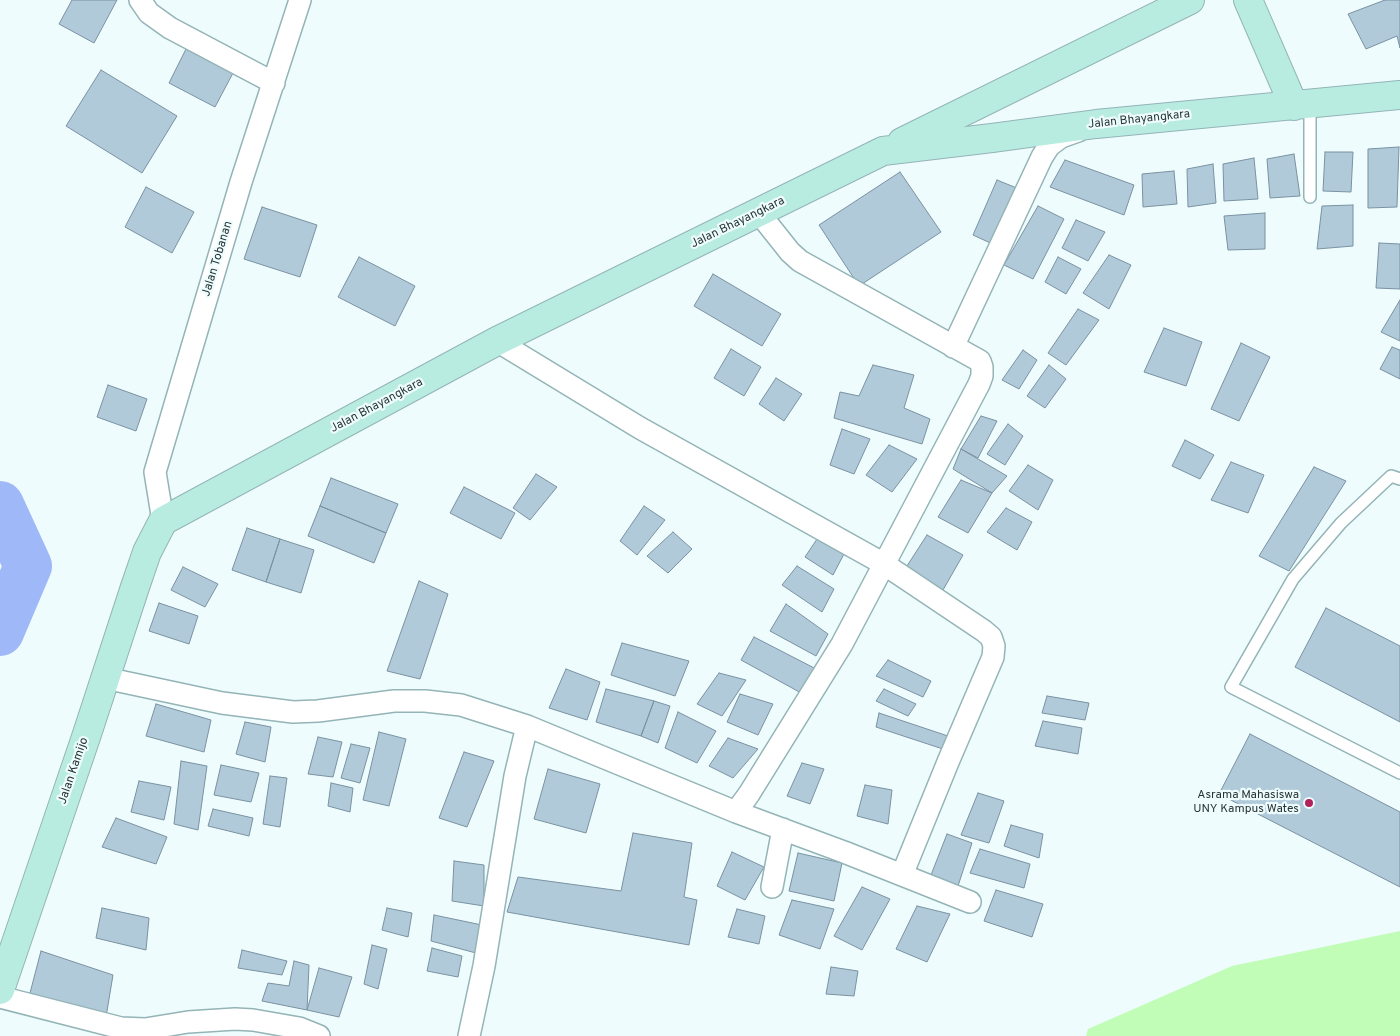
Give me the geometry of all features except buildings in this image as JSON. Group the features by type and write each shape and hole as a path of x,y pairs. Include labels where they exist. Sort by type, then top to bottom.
{"main road":[{"path":"883,151 1190,0"},
{"path":"1248,0 1302,105"},
{"name":"Jalan Bhayangkara","path":"163,521 497,341 883,151 1096,124 1400,95"},
{"name":"Jalan Kamijo","path":"0,990 148,552 163,521"}],"street":[{"path":"140,0 150,13 170,28 274,84"},
{"name":"Jalan Tobanan","path":"163,521 155,472 241,182 300,0"},
{"path":"953,347 1042,157 1049,146 1061,138 1096,124"},
{"path":"736,812 842,644 982,376 980,362 800,261 790,252 759,213"},
{"path":"497,341 640,428 884,564 984,631 990,637 994,646 993,657 902,875"},
{"path":"105,678 222,703 294,712 318,711 394,701 425,701 461,705 527,726 736,812 970,902"},
{"path":"469,1036 484,966 515,776 527,726"},
{"path":"772,886 783,829"},
{"path":"0,997 120,1028 145,1029 188,1022 235,1018 299,1028 319,1036"}],"lane":[{"path":"1302,105 1310,197"},
{"path":"1400,479 1392,476 1384,482 1341,524 1293,579 1231,687 1400,773"}],"green space":[{"path":"1400,931 1400,1036 1086,1036 1088,1029 1232,966"}],"waterway":[{"path":"0,505 28,566 0,632"}],"place":[{"name":"Asrama Mahasiswa UNY Kampus Wates","path":"1309,803"}]}
